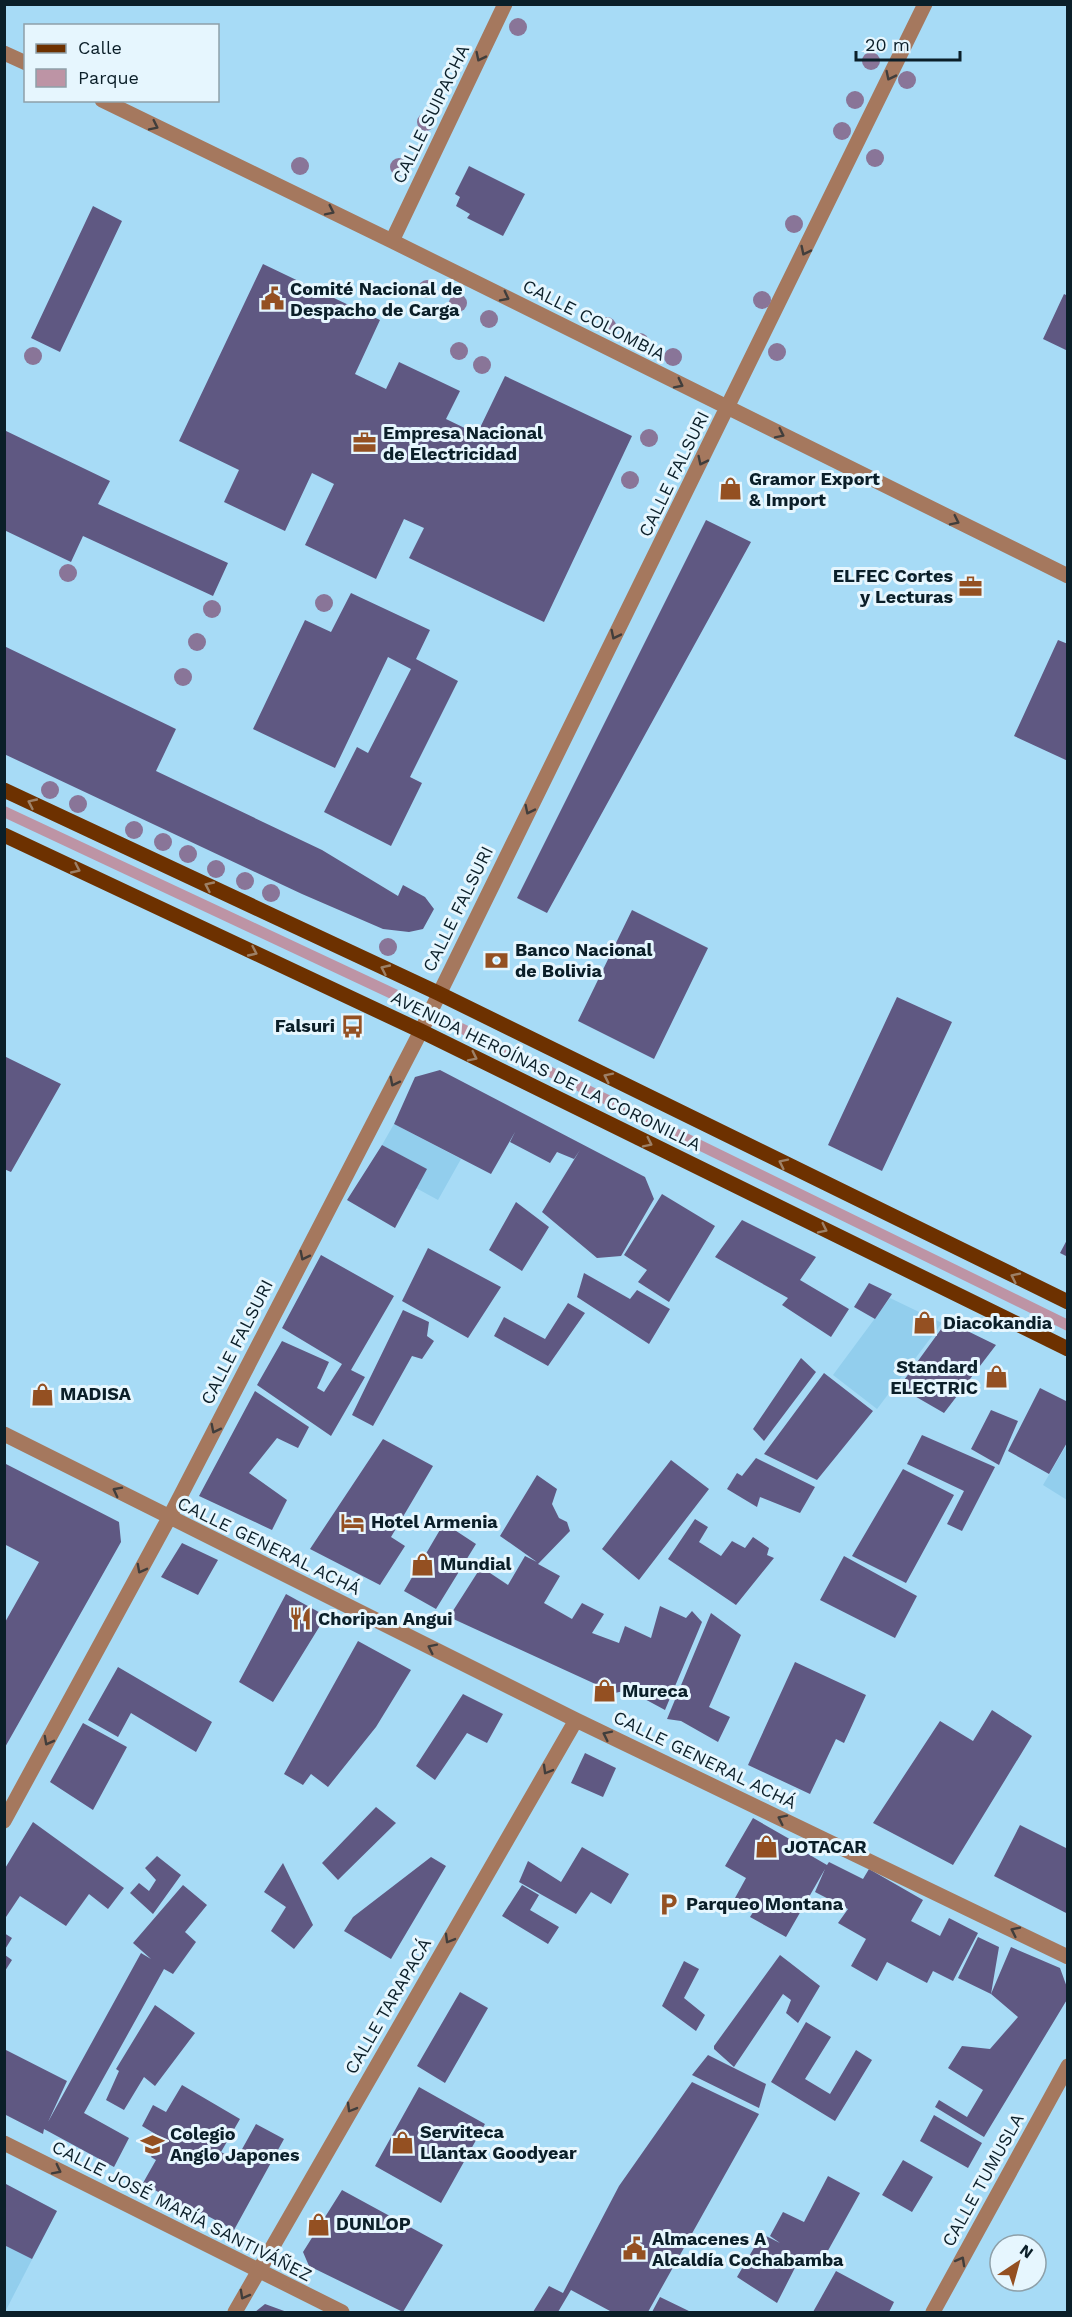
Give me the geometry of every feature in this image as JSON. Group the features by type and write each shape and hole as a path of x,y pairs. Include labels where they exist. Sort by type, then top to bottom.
{"main road":[{"name":"AVENIDA HEROÍNAS DE LA CORONILLA","path":"4,790 438,993 1068,1302"},
{"name":"AVENIDA HEROÍNAS DE LA CORONILLA","path":"4,835 421,1030 1068,1349"}],"street":[{"name":"CALLE SUIPACHA","path":"392,241 505,4"},
{"name":"CALLE FALSURI","path":"4,1821 169,1518 421,1030 925,4"},
{"path":"4,53 24,62"},
{"name":"CALLE COLOMBIA","path":"106,102 1068,576"},
{"name":"CALLE GENERAL ACHÁ","path":"4,1434 576,1720 1068,1957"},
{"name":"CALLE TARAPACÁ","path":"234,2313 576,1720"},
{"name":"CALLE TUMUSLA","path":"933,2313 1068,2066"},
{"name":"CALLE JOSÉ MARÍA SANTIVÁÑEZ","path":"4,2143 342,2313"}],"shaded area":[{"path":"394,1124 461,1159 438,1200 416,1188 426,1169 382,1145"},
{"path":"890,1298 942,1323 877,1409 833,1375"},
{"path":"1067,1444 1067,1500 1043,1485"},
{"path":"4,2183 57,2211 5,2312 4,2312"}],"green space":[{"path":"5,806 398,990 393,1000 5,818"},
{"path":"452,1018 1067,1319 1067,1331 447,1027"}],"building":[{"path":"469,166 525,194 503,236 467,218 470,214 456,206 460,197 455,194"},
{"path":"93,206 122,221 60,352 31,338"},
{"path":"263,264 380,320 355,374 386,389 399,362 460,391 446,419 477,434 505,376 632,436 544,622 409,558 424,528 404,519 376,579 305,545 334,484 312,473 285,531 224,502 239,470 179,441"},
{"path":"1064,294 1068,296 1068,351 1043,339"},
{"path":"4,430 110,481 98,504 228,563 213,596 83,536 71,562 4,530"},
{"path":"706,520 751,542 547,913 517,898"},
{"path":"351,593 430,630 416,659 458,681 410,777 422,783 391,846 324,812 357,747 368,753 411,669 388,657 335,768 253,729 305,620 331,632"},
{"path":"1058,640 1068,644 1068,761 1014,736"},
{"path":"4,646 176,729 156,771 322,850 398,896 403,885 425,897 434,909 423,929 409,932 383,929 302,894 4,754"},
{"path":"632,910 708,948 654,1059 578,1021"},
{"path":"897,997 952,1022 882,1171 828,1145"},
{"path":"4,1056 61,1084 11,1172 4,1169"},
{"path":"440,1070 645,1177 654,1199 621,1256 597,1258 542,1212 580,1150 574,1159 557,1152 550,1163 510,1142 515,1132 491,1174 394,1124 415,1077"},
{"path":"382,1145 427,1169 395,1228 347,1200"},
{"path":"662,1194 715,1226 669,1302 638,1282 647,1270 624,1255"},
{"path":"516,1202 549,1227 522,1271 489,1250"},
{"path":"742,1220 816,1257 800,1280 849,1309 831,1337 782,1305 788,1298 715,1257"},
{"path":"1068,1238 1068,1257 1060,1253"},
{"path":"428,1248 501,1287 468,1338 402,1301"},
{"path":"321,1255 394,1296 351,1370 365,1377 331,1436 257,1385 282,1341 329,1362 317,1388 324,1392 342,1364 282,1328"},
{"path":"584,1273 630,1299 637,1290 670,1309 649,1344 577,1297"},
{"path":"869,1283 892,1294 875,1319 854,1307"},
{"path":"568,1303 585,1313 548,1366 494,1336 504,1317 545,1339"},
{"path":"403,1310 429,1322 427,1336 434,1341 422,1359 412,1356 373,1426 352,1415"},
{"path":"947,1321 996,1345 944,1413 899,1387"},
{"path":"801,1358 816,1372 764,1441 753,1429"},
{"path":"824,1373 873,1411 817,1480 764,1454"},
{"path":"1040,1388 1068,1402 1068,1441 1049,1474 1008,1451"},
{"path":"255,1391 309,1427 298,1448 277,1438 249,1473 287,1500 272,1530 199,1496"},
{"path":"991,1410 1018,1421 999,1465 971,1449"},
{"path":"922,1435 995,1467 962,1531 947,1524 964,1491 907,1464"},
{"path":"383,1439 433,1466 391,1537 405,1546 380,1585 310,1549"},
{"path":"756,1458 815,1487 800,1513 760,1497 757,1507 727,1489 737,1473 742,1476"},
{"path":"671,1460 709,1489 639,1580 602,1549"},
{"path":"4,1463 119,1522 121,1542 4,1749 4,1624 39,1562 4,1544"},
{"path":"903,1469 954,1495 906,1583 852,1556"},
{"path":"537,1475 557,1489 552,1504 559,1518 567,1522 570,1531 538,1564 560,1576 544,1603 572,1619 582,1603 604,1614 592,1633 619,1643 625,1626 651,1638 660,1606 686,1618 692,1611 702,1622 665,1710 628,1690 615,1693 449,1617 481,1567 508,1585 525,1556 537,1562 500,1536"},
{"path":"695,1519 708,1527 699,1542 721,1556 732,1541 745,1548 753,1537 769,1548 767,1555 774,1558 736,1605 668,1559"},
{"path":"444,1523 476,1544 436,1609 404,1591"},
{"path":"182,1543 218,1560 198,1595 161,1577"},
{"path":"844,1556 917,1596 895,1638 820,1600"},
{"path":"286,1594 326,1616 273,1702 239,1682"},
{"path":"711,1613 741,1635 709,1707 730,1717 718,1742 681,1721 667,1719"},
{"path":"358,1641 411,1670 376,1727 328,1787 311,1774 303,1785 284,1774"},
{"path":"795,1662 866,1695 844,1743 836,1739 810,1794 748,1765"},
{"path":"118,1667 212,1722 196,1752 131,1713 118,1737 88,1720"},
{"path":"463,1694 503,1714 487,1743 467,1733 435,1780 416,1766"},
{"path":"992,1710 1032,1736 953,1865 873,1823 940,1721 973,1741"},
{"path":"83,1723 127,1747 93,1810 50,1782"},
{"path":"585,1753 616,1768 603,1797 571,1783"},
{"path":"376,1807 396,1823 338,1880 322,1863"},
{"path":"753,1818 793,1841 791,1844 827,1865 829,1862 863,1879 869,1869 923,1900 911,1921 940,1936 949,1918 978,1933 953,1981 933,1971 927,1983 887,1962 877,1981 851,1966 866,1939 838,1923 848,1909 815,1892 825,1869 786,1937 750,1917 755,1909 735,1898 746,1878 725,1866"},
{"path":"33,1822 124,1888 108,1909 89,1894 66,1926 20,1896 4,1920 4,1870"},
{"path":"1020,1825 1068,1849 1068,1914 994,1876"},
{"path":"582,1847 629,1874 611,1904 591,1892 576,1914 519,1882 528,1861 561,1882"},
{"path":"157,1856 181,1875 153,1914 130,1893 139,1883 149,1891 156,1880 145,1868"},
{"path":"431,1857 446,1866 391,1959 344,1931 353,1917"},
{"path":"283,1863 313,1925 294,1949 271,1931 286,1907 264,1892"},
{"path":"183,1885 207,1905 185,1932 196,1942 173,1974 164,1969 84,2113 129,2138 114,2167 44,2129 43,2134 4,2114 4,2049 67,2081 48,2122 141,1953 151,1959 133,1943"},
{"path":"522,1885 539,1895 530,1910 559,1927 548,1944 502,1916"},
{"path":"4,1933 12,1938 4,1951"},
{"path":"978,1937 999,1947 991,1994 958,1978"},
{"path":"1011,1947 1060,1968 1068,1990 1068,1998 984,2137 935,2107 939,2100 967,2117 983,2090 948,2068 962,2046 990,2049 1018,2017 991,1994"},
{"path":"5,1955 12,1960 5,1971"},
{"path":"780,1955 820,1986 798,2023 786,2013 791,2000 783,1994 734,2067 714,2049 714,2046"},
{"path":"684,1961 699,1969 684,1998 705,2015 696,2031 662,2006"},
{"path":"460,1992 488,2008 445,2083 417,2066"},
{"path":"155,2005 195,2033 155,2086 144,2077 124,2110 106,2100 119,2071 116,2069"},
{"path":"806,2022 831,2037 805,2079 830,2094 856,2050 872,2060 835,2121 771,2082"},
{"path":"708,2055 766,2084 759,2108 692,2075"},
{"path":"692,2082 759,2114 648,2312 609,2312 571,2290 558,2312 533,2312 549,2286 563,2293 619,2186"},
{"path":"182,2085 240,2119 221,2152 236,2160 256,2124 284,2139 234,2230 189,2206 187,2209 143,2183 156,2160 151,2157 162,2138 142,2126 153,2105 166,2112"},
{"path":"419,2087 485,2124 441,2203 375,2166"},
{"path":"934,2115 982,2143 968,2168 920,2141"},
{"path":"903,2160 933,2177 912,2212 882,2195"},
{"path":"828,2176 860,2193 820,2265 802,2254 777,2303 737,2277 762,2234 780,2243 770,2236 783,2212 804,2222"},
{"path":"4,2183 57,2211 32,2259 4,2245"},
{"path":"342,2190 443,2245 403,2312 309,2266 303,2252"},
{"path":"836,2271 894,2302 889,2312 813,2312"},
{"path":"660,2297 691,2312 652,2312"},
{"path":"265,2304 287,2312 255,2312"}],"place":[{"name":"Comité Nacional de Despacho de Carga","path":"272,299"},
{"name":"Empresa Nacional de Electricidad","path":"365,443"},
{"name":"Gramor Export & Import","path":"731,489"},
{"name":"ELFEC Cortes y Lecturas","path":"971,586"},
{"name":"Banco Nacional de Bolivia","path":"497,960"},
{"name":"Falsuri","path":"353,1026"},
{"name":"Diacokandia","path":"925,1323"},
{"name":"Standard ELECTRIC","path":"996,1377"},
{"name":"MADISA","path":"42,1394"},
{"name":"Hotel Armenia","path":"353,1522"},
{"name":"Mundial","path":"422,1564"},
{"name":"Choripan Angui","path":"300,1619"},
{"name":"Mureca","path":"604,1691"},
{"name":"JOTACAR","path":"766,1847"},
{"name":"Parqueo Montana","path":"668,1904"},
{"name":"Serviteca Llantax Goodyear","path":"402,2142"},
{"name":"Colegio Anglo Japones","path":"152,2144"},
{"name":"DUNLOP","path":"318,2224"},
{"name":"Almacenes A Alcaldía Cochabamba","path":"634,2249"}]}
